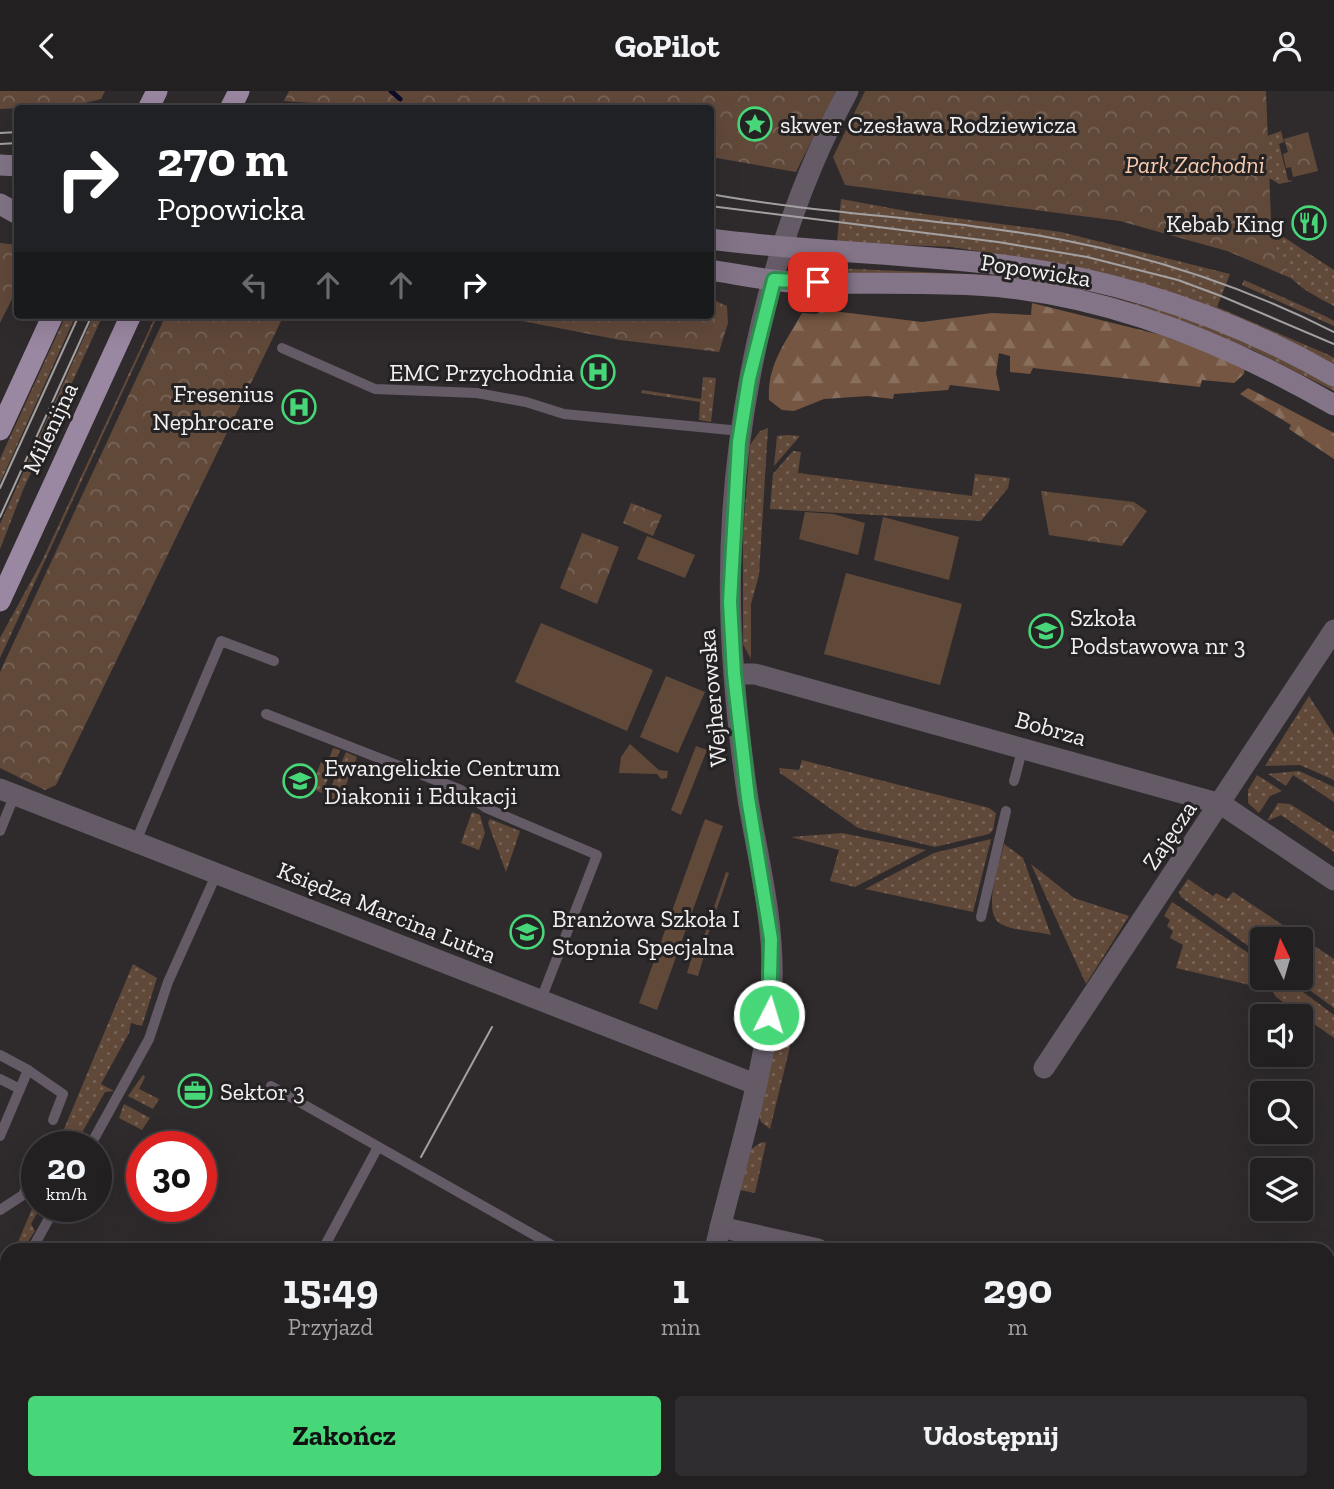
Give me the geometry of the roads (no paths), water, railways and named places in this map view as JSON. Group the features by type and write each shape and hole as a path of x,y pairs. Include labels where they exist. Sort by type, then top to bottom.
{"main road":[{"name":"Milenijna","path":"0,430 51,319"},
{"name":"Milenijna","path":"0,601 129,319"}],"street":[{"name":"Wejherowska","path":"716,1243 769,1015 771,939 748,798 734,674 730,602 741,431 749,379 783,247 807,173 848,91"},
{"name":"Popowicka","path":"714,239 968,261 1046,271 1204,314 1275,345 1334,376"},
{"name":"Popowicka","path":"714,271 774,280 976,285 1064,299 1131,315 1207,340 1268,368 1334,405"},
{"name":"Zajęcza","path":"1044,1067 1334,630"},
{"name":"Bobrza","path":"734,674 755,674 1221,804 1334,880"},
{"name":"Księdza Marcina Lutra","path":"8,791 540,1002 755,1084"},
{"path":"720,1227 791,1243"}],"lane":[{"path":"282,348 375,389 477,393 526,402 564,414 741,431"},
{"path":"136,841 221,641 274,661"},
{"path":"266,714 461,790 486,808 597,855 540,1002"},
{"path":"1014,781 1023,747"},
{"path":"0,831 8,791"},
{"path":"981,917 1006,811"},
{"path":"98,1131 149,1039 168,982 217,873"},
{"path":"0,1055 63,1094 53,1120"},
{"path":"0,1136 28,1070"},
{"path":"0,1079 20,1089"},
{"path":"271,1086 548,1243"},
{"path":"326,1243 378,1147"},
{"path":"0,1210 21,1196"},
{"path":"36,1243 47,1222"}],"waterway":[{"path":"391,91 400,99"}],"tram line":[{"path":"0,133 14,132"},
{"path":"0,144 14,143"},
{"path":"714,195 798,207 975,226 1098,247 1168,266 1236,289 1334,332"},
{"path":"714,206 998,242 1087,257 1178,280 1334,344"},
{"path":"0,488 77,319"},
{"path":"0,517 90,319"},
{"path":"421,1157 492,1027"}],"place":[{"name":"skwer Czesława Rodziewicza","path":"755,124"},
{"name":"Kebab King","path":"1309,223"},
{"name":"EMC Przychodnia","path":"598,372"},
{"name":"Fresenius Nephrocare","path":"299,407"},
{"name":"Szkoła Podstawowa nr 3","path":"1046,631"},
{"name":"Ewangelickie Centrum Diakonii i Edukacji","path":"300,781"},
{"name":"Branżowa Szkoła I Stopnia Specjalna","path":"527,932"},
{"name":"Sektor 3","path":"195,1091"}],"park label":[{"name":"Park Zachodni","path":"1195,164"}]}
